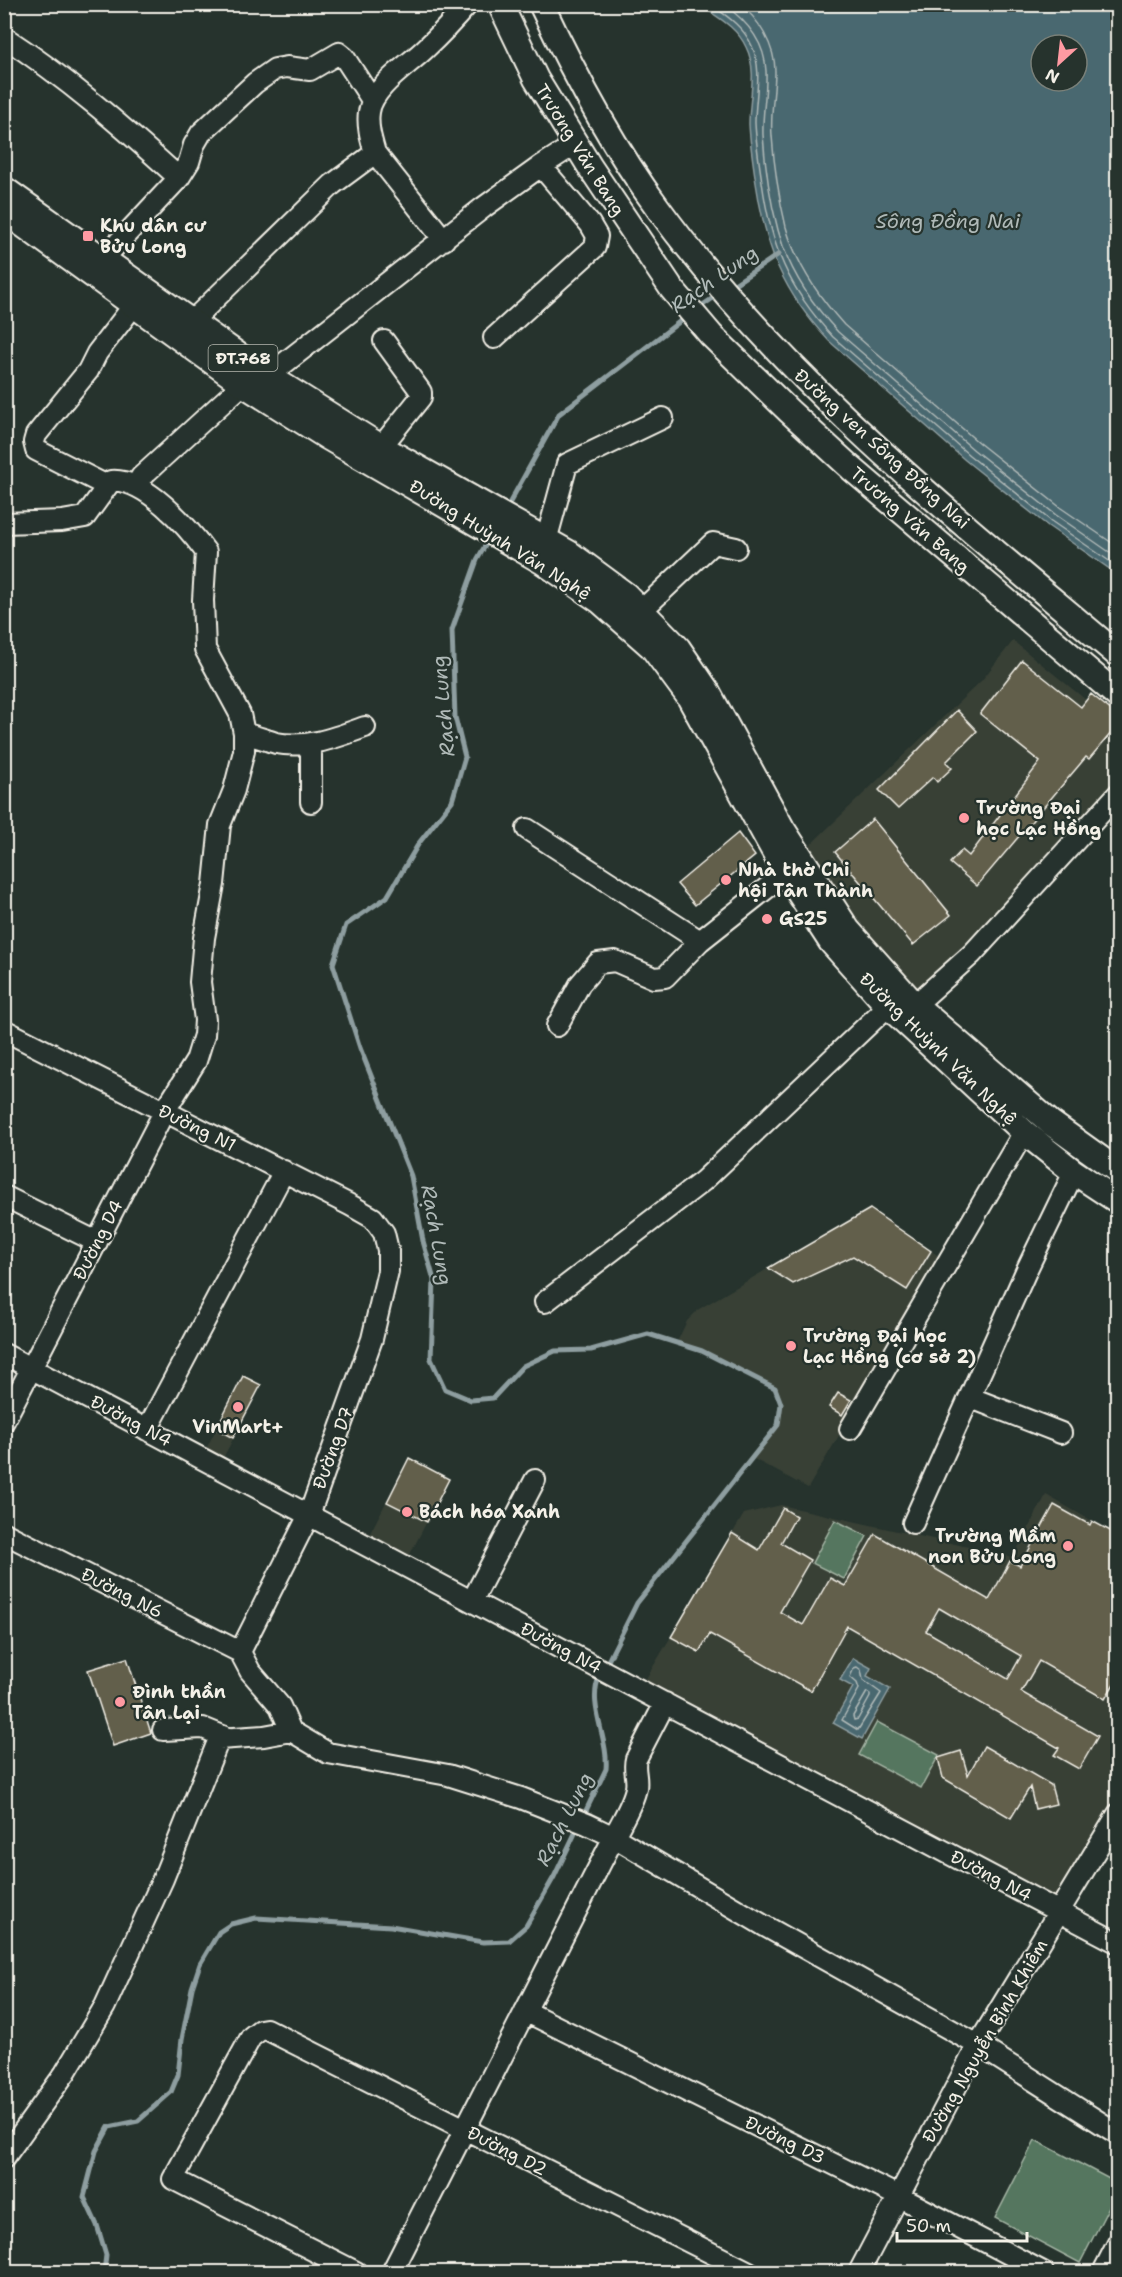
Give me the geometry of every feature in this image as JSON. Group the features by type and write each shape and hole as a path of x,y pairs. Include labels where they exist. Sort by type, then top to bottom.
{"main road":[{"name":"Trương Văn Bang","path":"500,4 532,72 590,167 672,289 711,335 851,468 1118,696"},
{"name":"Đường ven Sông Đồng Nai","path":"541,4 567,59 657,207 741,312 806,382 872,445 1118,655"},
{"name":"Đường Huỳnh Văn Nghệ","path":"4,189 268,376 497,524 543,562 600,601 652,647 689,697 786,873 840,936 888,1006 1024,1132 1074,1172 1118,1201"},
{"name":"Đường Huỳnh Văn Nghệ","path":"6,217 243,384 327,437 497,524 546,541 570,553 626,595 678,648 708,692 840,936 915,1005 1051,1123 1118,1171"}],"street":[{"path":"444,240 375,153 369,126 369,111 372,100 383,87 424,50 457,9"},
{"path":"4,37 43,62 98,106 179,178"},
{"path":"103,259 179,178 189,162 194,145 201,133 249,89 275,69 281,67 310,70 339,53 372,100"},
{"path":"268,376 540,166 566,150 571,138 532,72"},
{"path":"191,322 333,184 375,153"},
{"path":"494,338 595,247 597,236 590,224 540,166"},
{"path":"107,486 36,450 34,442 36,435 88,370 97,353 134,305"},
{"path":"381,447 421,397 421,392 384,341"},
{"path":"136,486 141,477 243,384"},
{"path":"546,541 567,464 663,418"},
{"path":"4,523 62,521 85,517 111,481 120,480 152,495 185,526 206,552 203,600 205,649 240,714 244,733 277,743 311,743 323,742 365,727"},
{"path":"642,611 713,543 736,548"},
{"name":"Đường D4","path":"4,1421 164,1112 196,1061 204,1035 205,1020 200,982 204,938 214,884 218,835 234,790 244,751 244,733"},
{"path":"311,743 311,802"},
{"path":"915,1005 972,954 1118,794"},
{"path":"527,829 700,941"},
{"path":"557,1026 579,984 598,963 615,961 654,978 665,977 700,941 786,873"},
{"path":"545,1302 703,1181 888,1006"},
{"name":"Đường N1","path":"4,1030 373,1218 384,1233"},
{"path":"850,1429 1024,1132"},
{"path":"147,1430 284,1171"},
{"path":"913,1523 1027,1269 1074,1172"},
{"path":"4,1196 97,1242"},
{"name":"Đường D7","path":"240,1652 309,1515 372,1339 388,1271 388,1250 384,1233"},
{"name":"Đường N4","path":"4,1354 1118,1942"},
{"path":"958,1455 978,1401 980,1373"},
{"path":"978,1401 1061,1433"},
{"path":"472,1601 535,1480"},
{"name":"Đường N6","path":"4,1533 240,1652"},
{"path":"240,1652 250,1671 280,1706 291,1731 328,1753 448,1774 521,1798 614,1837 763,1925 978,2045 1118,2134"},
{"path":"392,2272 614,1837 635,1792 636,1759 665,1703"},
{"path":"164,1730 203,1728 225,1737"},
{"path":"6,2153 65,2073 105,2006 163,1879 219,1739 264,1736 291,1731"},
{"name":"Đường Nguyễn Bỉnh Khiêm","path":"859,2272 978,2045 1118,1814"},
{"name":"Đường D3","path":"525,2011 898,2196 1043,2272"},
{"name":"Đường D2","path":"356,2272 173,2179 251,2037 260,2030 266,2029 748,2272"},
{"path":"1103,2272 1118,2243"}],"shaded area":[{"name":"Trường Đại học Lạc Hồng","path":"1013,641 1117,725 1117,788 920,995 856,924 807,848 982,680"},
{"name":"Trường Đại học Lạc Hồng (cơ sở 2)","path":"870,1209 943,1259 808,1488 752,1458 778,1425 781,1404 775,1388 702,1351 677,1342 687,1321 699,1309"},
{"name":"VinMart+","path":"243,1376 261,1385 221,1462 204,1453"},
{"name":"Bách hóa Xanh","path":"409,1458 449,1479 407,1560 367,1539"},
{"path":"1046,1495 1117,1535 1117,1802 1057,1904 644,1682 744,1514 781,1505 1013,1557"}],"green space":[{"path":"835,1520 867,1536 844,1579 812,1563"},
{"path":"877,1722 939,1755 921,1788 859,1755"},
{"path":"1035,2140 1117,2183 1117,2191 1080,2263 995,2218"}],"water":[{"name":"Sông Đồng Nai","path":"700,5 1117,5 1117,574 1048,526 965,460 829,341 799,304 771,249 760,207 749,131 752,85 750,56 742,40 726,23"},
{"path":"853,1658 871,1668 867,1676 890,1689 862,1739 833,1723 853,1687 840,1680"}],"building":[{"path":"1022,660 1081,707 1091,694 1118,716 1118,725 1089,759 1086,757 977,886 950,863 962,850 969,856 1040,762 980,714"},
{"path":"957,710 977,731 946,762 952,768 937,782 933,777 898,809 879,790"},
{"path":"873,819 951,915 913,945 835,852"},
{"path":"738,833 755,856 695,905 677,884"},
{"path":"870,1209 931,1251 907,1290 853,1256 793,1284 768,1268"},
{"name":"VinMart+","path":"243,1376 261,1385 233,1438 216,1429"},
{"path":"838,1393 851,1400 842,1415 829,1407"},
{"path":"409,1458 449,1479 427,1522 387,1502"},
{"path":"1054,1505 1090,1525 1092,1521 1118,1535 1118,1677 1105,1699 1039,1661 1021,1692 1098,1736 1079,1769 1054,1755 1059,1748 847,1626 811,1691 710,1634 699,1652 671,1637 732,1533 759,1550 783,1508 796,1516 781,1543 810,1560 780,1612 803,1625 830,1578 845,1586 875,1534 989,1600 1010,1561 1020,1566","holes":["939,1608 1021,1656 1008,1679 926,1631"]},
{"name":"Đình thần Tân Lại","path":"127,1658 151,1733 113,1746 88,1670"},
{"path":"984,1746 1051,1785 1056,1804 1035,1809 1030,1787 1011,1818 943,1778 938,1758 961,1751 968,1775"}],"waterway":[{"name":"Rạch Lung","path":"730,287 779,254"},
{"name":"Rạch Lung","path":"697,309 719,294"},
{"name":"Rạch Lung","path":"505,511 559,414 687,316"},
{"name":"Rạch Lung","path":"490,537 477,560 452,630 455,717 465,757 452,801 419,843 387,897 346,925 333,964 360,1048 411,1176 423,1241 434,1280 431,1359 445,1389 471,1400 493,1398 523,1366 555,1351 591,1350 648,1334 702,1351 775,1388 781,1404 778,1425 637,1603 605,1667"},
{"name":"Rạch Lung","path":"104,2272 106,2255 97,2225 84,2197 96,2151 109,2127 138,2121 171,2092 178,2075 192,1988 200,1964 219,1932 231,1924 256,1918 391,1926 483,1942 509,1941 526,1926 554,1877 606,1769 606,1757 595,1698 600,1675"}],"place":[{"name":"Khu dân cư Bửu Long","path":"88,236"},
{"name":"Trường Đại học Lạc Hồng","path":"964,818"},
{"name":"Nhà thờ Chi hội Tân Thành","path":"726,880"},
{"name":"GS25","path":"767,919"},
{"name":"Trường Đại học Lạc Hồng (cơ sở 2)","path":"791,1346"},
{"name":"VinMart+","path":"238,1407"},
{"name":"Bách hóa Xanh","path":"407,1512"},
{"name":"Trường Mầm non Bửu Long","path":"1068,1546"},
{"name":"Đình thần Tân Lại","path":"120,1702"}]}
